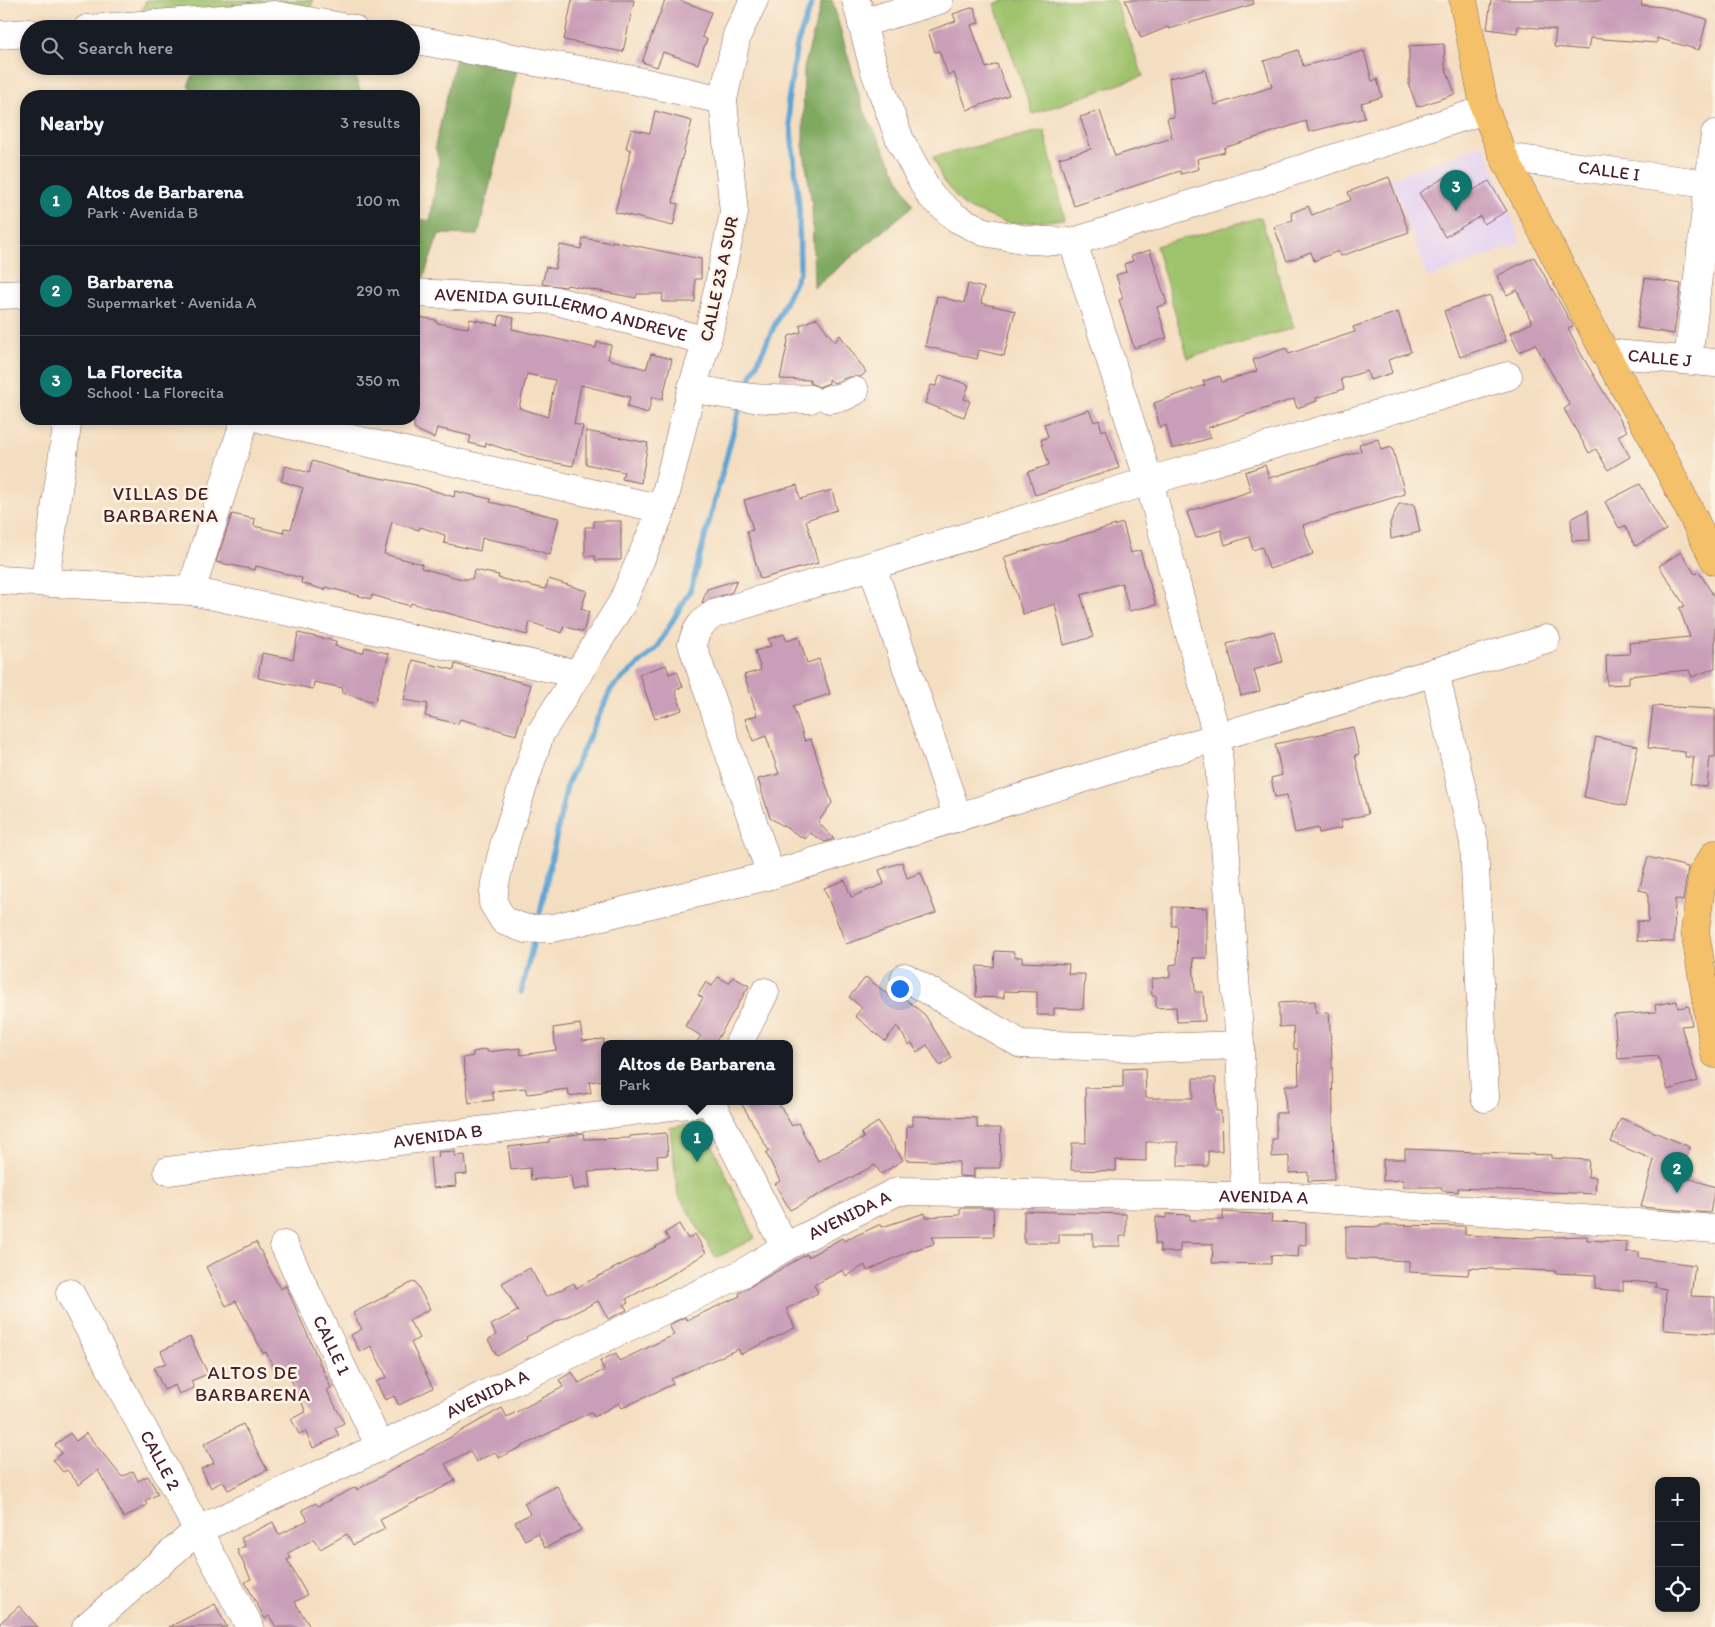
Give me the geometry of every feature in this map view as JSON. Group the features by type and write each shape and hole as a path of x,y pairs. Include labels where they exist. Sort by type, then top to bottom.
{"main road":[{"path":"1463,0 1485,110 1504,157 1715,561"},
{"path":"1715,854 1703,872 1695,930 1715,1054"}],"street":[{"name":"CALLE 23 A SUR","path":"754,0 737,35 723,100 734,213 707,342 692,388 662,509 622,603 540,734 505,841 493,903 504,921 526,929 553,928 772,875 1217,737 1546,639"},
{"path":"939,0 859,11 874,69 900,140 930,195 956,218 984,232 1028,240 1073,242 1485,110"},
{"path":"217,20 275,16 299,20"},
{"path":"0,35 20,34"},
{"path":"420,41 634,80 723,100"},
{"path":"1688,360 1712,185 1715,134"},
{"name":"CALLE I","path":"1504,157 1712,185"},
{"path":"1073,242 1149,482 1217,737 1240,1045 1245,1196"},
{"name":"AVENIDA GUILLERMO ANDREVE","path":"420,293 553,300 707,342"},
{"path":"0,295 20,294"},
{"name":"CALLE J","path":"1605,353 1715,363"},
{"path":"772,875 692,644 699,626 714,614 1149,482 1508,376"},
{"path":"692,388 734,397 768,401 843,397 855,391"},
{"path":"45,581 67,425"},
{"path":"191,591 243,425"},
{"path":"290,425 662,509"},
{"path":"872,566 958,818"},
{"path":"0,580 45,581 191,591 578,674"},
{"path":"1435,672 1474,842 1485,1098"},
{"path":"905,977 1021,1044 1153,1048 1240,1045"},
{"path":"741,1040 765,992"},
{"name":"AVENIDA B","path":"168,1171 679,1105"},
{"name":"AVENIDA B","path":"712,1105 785,1247"},
{"name":"AVENIDA A","path":"86,1627 198,1530 380,1447 488,1392 743,1273 785,1247 898,1191 1298,1197 1715,1229"},
{"name":"CALLE 1","path":"284,1245 380,1447"},
{"name":"CALLE 2","path":"70,1293 250,1627"}],"shaded area":[{"path":"1484,144 1521,243 1428,278 1391,178"}],"green space":[{"path":"146,0 313,0 310,15 139,19"},
{"path":"822,0 832,0 863,109 913,206 814,288 812,204 803,145 804,68"},
{"path":"1004,0 1115,0 1143,76 1033,114 994,4"},
{"path":"456,58 517,70 478,235 439,234 422,282 420,282 420,219 430,221 439,161 435,146"},
{"path":"193,75 355,75 360,90 192,90 188,86"},
{"path":"1044,130 1065,219 1009,224 964,206 943,181 933,157"},
{"path":"1261,217 1294,328 1188,358 1156,246"},
{"path":"701,1121 755,1238 716,1258 678,1195 670,1128"}],"building":[{"path":"572,0 634,0 623,52 564,40"},
{"path":"665,0 679,0 711,12 702,37 707,39 698,64 663,52 657,67 642,62"},
{"path":"1125,0 1253,0 1254,4 1169,29 1168,27 1141,38"},
{"path":"1491,0 1642,0 1641,5 1663,7 1707,19 1699,50 1657,38 1657,43 1590,38 1588,50 1554,47 1556,30 1518,26 1517,33 1487,29"},
{"path":"974,7 979,23 971,25 986,68 997,64 1009,95 967,110 954,73 948,75 939,51 935,52 928,31 956,21 953,14"},
{"path":"1444,44 1445,66 1455,94 1417,107 1409,85 1409,46"},
{"path":"1298,50 1303,66 1364,51 1372,81 1377,79 1382,97 1361,103 1365,118 1309,132 1306,121 1224,148 1225,152 1197,159 1199,169 1181,174 1180,171 1074,206 1059,158 1091,149 1080,117 1100,111 1115,156 1172,138 1167,118 1174,117 1169,78 1205,70 1215,105 1272,87 1264,61"},
{"path":"655,111 692,121 676,180 673,203 678,204 673,226 615,212 631,150 626,148 631,129 650,133"},
{"path":"1450,174 1463,196 1489,181 1507,211 1484,224 1480,216 1445,237 1419,193"},
{"path":"1389,177 1409,232 1341,256 1338,251 1314,261 1311,252 1287,261 1274,227 1293,220 1291,213 1308,206 1312,215 1351,200 1348,192"},
{"path":"583,238 612,243 612,241 701,259 701,279 695,279 695,302 662,302 663,294 637,294 636,298 567,285 566,287 542,284 546,267 555,269 560,245 581,249"},
{"path":"1150,250 1167,304 1157,307 1167,338 1134,348 1119,300 1123,298 1116,275 1126,272 1124,264 1133,261 1131,256"},
{"path":"1534,257 1573,326 1568,328 1581,354 1627,431 1618,436 1630,457 1608,470 1596,449 1589,453 1564,409 1570,405 1535,344 1519,352 1510,333 1532,323 1517,290 1507,295 1497,276"},
{"path":"1645,278 1681,284 1674,334 1637,328"},
{"path":"968,284 984,288 981,303 1015,311 1004,356 979,350 977,359 925,346 937,296 964,303"},
{"path":"1490,295 1506,341 1460,357 1444,311"},
{"path":"1398,312 1411,352 1388,360 1392,373 1370,380 1367,371 1341,379 1344,389 1316,398 1317,401 1297,408 1294,399 1207,428 1211,438 1172,449 1166,425 1160,428 1154,403 1205,385 1203,381 1220,376 1222,382 1257,371 1253,360 1286,348 1289,354 1355,332 1353,327"},
{"path":"500,315 514,318 512,329 596,348 597,342 611,345 608,359 646,369 651,354 672,359 662,400 652,397 648,413 627,407 630,397 581,385 574,424 583,426 573,466 539,460 486,443 485,447 469,443 471,436 437,428 434,438 414,429 414,425 420,425 420,317 436,320 436,323 468,328 470,319 498,325","holes":["527,374 555,380 548,417 519,408"]},
{"path":"817,318 835,342 840,335 866,372 861,377 848,377 834,383 829,379 829,383 819,387 810,383 810,380 780,379 789,336 801,332 800,325"},
{"path":"940,375 969,385 964,399 970,401 964,417 925,403 931,385 936,386"},
{"path":"1089,410 1094,422 1099,420 1102,431 1106,429 1119,468 1035,495 1028,472 1049,465 1041,440 1048,437 1044,424"},
{"path":"586,431 648,443 641,483 622,479 624,472 586,464"},
{"path":"1378,439 1381,450 1392,447 1405,494 1303,525 1313,554 1269,569 1262,547 1253,550 1249,537 1225,545 1221,530 1196,538 1187,512 1251,491 1245,472 1265,465 1269,478 1361,451 1359,444"},
{"path":"312,461 349,472 416,485 454,497 455,491 491,499 490,502 559,518 550,555 524,546 482,538 480,551 444,543 445,535 420,527 419,530 392,522 384,554 422,564 421,568 462,579 472,579 474,570 499,575 498,578 545,589 549,579 587,591 581,609 589,612 583,632 564,626 562,633 530,622 527,635 411,603 410,606 372,595 371,599 326,587 325,590 301,583 302,578 256,566 255,570 216,562 232,514 255,519 254,526 283,533 284,528 291,529 303,488 281,481 286,466 309,473"},
{"path":"1640,484 1666,530 1635,546 1625,526 1619,528 1605,502"},
{"path":"797,485 800,499 832,490 837,510 806,520 818,563 760,579 747,531 753,530 744,500"},
{"path":"1399,504 1414,504 1420,532 1391,539 1390,523"},
{"path":"1588,510 1590,540 1572,541 1571,519"},
{"path":"594,521 621,521 621,560 595,560 595,556 585,556 585,527 594,527"},
{"path":"1123,523 1131,553 1140,550 1156,605 1129,611 1122,583 1081,595 1093,637 1064,645 1055,604 1023,614 1004,557"},
{"path":"1681,552 1695,574 1699,572 1715,598 1715,668 1692,677 1689,670 1629,676 1629,684 1607,685 1606,655 1630,654 1629,643 1690,637 1679,608 1685,606 1659,566"},
{"path":"737,580 732,592 702,603 707,589"},
{"path":"1274,631 1282,662 1254,670 1260,691 1241,696 1227,644"},
{"path":"298,633 336,641 335,646 349,650 363,653 365,647 389,654 375,702 342,693 343,688 314,682 313,689 258,678 262,653 293,659"},
{"path":"784,634 787,641 799,637 807,663 819,659 830,694 793,706 805,741 811,739 832,803 818,822 834,839 825,842 810,833 805,839 770,818 758,779 779,774 766,736 753,741 745,719 757,715 744,675 761,670 755,651 771,646 768,639"},
{"path":"413,660 454,670 455,664 531,685 516,735 460,719 458,724 425,716 428,704 404,700"},
{"path":"666,665 669,674 677,671 683,687 675,690 682,710 655,719 639,674"},
{"path":"1653,706 1715,709 1715,757 1710,757 1707,787 1690,784 1694,757 1685,757 1685,752 1648,748"},
{"path":"1353,727 1359,754 1355,755 1368,814 1340,821 1342,828 1319,833 1318,828 1295,833 1287,795 1275,797 1271,778 1282,775 1275,744"},
{"path":"1596,737 1638,746 1626,806 1584,797"},
{"path":"1648,857 1688,867 1683,901 1675,899 1674,942 1637,941 1637,921 1648,922 1648,892 1639,890"},
{"path":"902,862 907,878 921,873 936,913 846,944 824,888 845,880 851,897 884,884 879,870"},
{"path":"1172,907 1207,908 1207,958 1193,958 1195,992 1203,992 1205,1021 1177,1022 1176,1007 1156,1008 1156,996 1152,996 1151,979 1170,977 1170,965 1177,964 1178,926 1172,926"},
{"path":"995,951 1014,952 1014,957 1022,957 1022,962 1069,964 1068,974 1085,974 1083,1009 1054,1008 1054,1015 1037,1015 1037,992 1004,991 1004,998 976,997 977,966 994,967"},
{"path":"718,977 729,983 733,977 749,986 717,1040 698,1040 701,1036 685,1026 703,998 698,995 706,982 712,986"},
{"path":"866,977 891,997 896,991 925,1015 952,1058 940,1066 927,1045 917,1052 912,1043 909,1045 897,1026 885,1041 855,1016 862,1008 849,997"},
{"path":"1315,1001 1316,1013 1329,1012 1332,1057 1334,1180 1308,1181 1308,1172 1289,1173 1289,1156 1272,1157 1272,1139 1276,1139 1276,1113 1286,1113 1285,1085 1299,1085 1298,1049 1294,1049 1293,1026 1279,1027 1279,1003"},
{"path":"1677,1001 1678,1008 1689,1006 1692,1025 1681,1026 1698,1081 1668,1090 1658,1056 1618,1059 1614,1015 1656,1012 1655,1005"},
{"path":"580,1024 583,1041 604,1039 601,1040 601,1080 589,1082 591,1093 569,1096 568,1089 527,1094 525,1088 492,1091 494,1100 469,1103 463,1058 473,1056 473,1052 487,1049 487,1052 520,1048 521,1055 556,1050 553,1028"},
{"path":"1145,1068 1146,1098 1193,1098 1193,1078 1216,1078 1216,1111 1221,1111 1222,1151 1208,1151 1208,1166 1178,1166 1178,1142 1146,1142 1146,1161 1116,1160 1116,1171 1071,1170 1072,1143 1086,1143 1085,1088 1123,1087 1123,1069"},
{"path":"742,1105 779,1105 792,1126 798,1123 818,1161 864,1138 861,1133 878,1122 903,1160 881,1174 875,1165 790,1210 775,1184 780,1181 766,1153 769,1151"},
{"path":"913,1116 977,1118 977,1128 1001,1128 1000,1168 974,1168 974,1177 959,1176 959,1162 906,1160 907,1126 913,1126"},
{"path":"1621,1118 1690,1147 1679,1175 1715,1187 1710,1213 1641,1207 1654,1160 1611,1142"},
{"path":"583,1133 584,1139 630,1138 630,1136 666,1133 668,1155 657,1156 658,1168 588,1172 590,1187 573,1190 571,1176 531,1180 530,1168 511,1170 508,1147 549,1142 549,1139"},
{"path":"1405,1149 1551,1155 1551,1158 1589,1160 1588,1177 1596,1177 1595,1194 1458,1188 1458,1192 1442,1191 1442,1187 1403,1187 1403,1180 1383,1181 1383,1159 1405,1159"},
{"path":"455,1151 455,1156 465,1155 467,1174 455,1175 456,1186 433,1188 430,1158 439,1157 438,1152"},
{"path":"960,1208 993,1208 994,1236 932,1237 934,1244 910,1251 867,1271 865,1265 846,1276 843,1270 814,1285 818,1293 786,1309 795,1328 741,1354 738,1349 671,1379 673,1384 622,1408 619,1403 594,1417 591,1412 499,1458 495,1452 476,1462 470,1451 445,1464 455,1481 380,1520 385,1529 353,1545 347,1534 320,1549 314,1539 288,1553 291,1558 287,1560 307,1595 295,1602 310,1627 276,1627 269,1616 265,1619 245,1582 251,1579 237,1550 245,1546 241,1538 273,1522 279,1535 308,1520 302,1510 316,1503 318,1506 356,1487 357,1490 502,1408 507,1417 563,1387 559,1380 572,1372 579,1383 604,1370 600,1361 616,1353 619,1361 674,1335 669,1325 685,1317 687,1320 740,1296 739,1293 807,1254 808,1257 842,1238 844,1241 881,1224 882,1227 925,1213 926,1217 960,1215"},
{"path":"1024,1211 1126,1214 1126,1236 1120,1236 1120,1246 1093,1246 1093,1234 1059,1234 1059,1243 1024,1243"},
{"path":"1223,1212 1272,1215 1271,1222 1306,1223 1306,1245 1299,1244 1298,1257 1271,1255 1271,1264 1212,1263 1213,1244 1180,1243 1180,1252 1160,1252 1160,1244 1155,1244 1156,1217 1166,1218 1166,1214 1190,1215 1190,1220 1223,1220"},
{"path":"679,1224 688,1239 695,1234 706,1253 666,1278 626,1299 628,1303 624,1305 627,1310 608,1319 598,1301 526,1337 527,1339 497,1356 488,1340 496,1335 491,1325 518,1311 502,1283 530,1268 546,1297 574,1283 576,1288 669,1240 665,1233"},
{"path":"1380,1225 1465,1226 1465,1235 1526,1238 1587,1236 1587,1240 1627,1242 1626,1252 1639,1252 1639,1258 1695,1265 1691,1296 1715,1297 1715,1333 1664,1330 1666,1289 1655,1287 1656,1283 1623,1281 1623,1291 1595,1289 1596,1275 1555,1273 1556,1271 1469,1268 1468,1275 1409,1272 1409,1261 1346,1258 1346,1226 1380,1227"},
{"path":"256,1242 280,1289 286,1286 331,1388 327,1390 344,1423 335,1428 339,1436 313,1448 305,1431 299,1434 291,1419 306,1412 287,1371 277,1375 266,1352 263,1353 236,1301 226,1306 206,1267"},
{"path":"415,1281 430,1309 409,1320 419,1338 411,1343 433,1388 399,1405 394,1396 385,1400 376,1382 387,1377 371,1346 360,1352 351,1335 362,1329 353,1313"},
{"path":"190,1337 208,1374 191,1381 194,1388 179,1394 175,1385 164,1390 154,1368 166,1363 161,1351"},
{"path":"243,1424 267,1470 228,1490 223,1481 211,1488 201,1469 214,1463 204,1444"},
{"path":"70,1433 76,1441 86,1433 122,1477 133,1471 138,1481 148,1476 158,1494 145,1501 147,1505 124,1518 98,1470 79,1485 67,1470 63,1472 53,1460 62,1453 55,1445"},
{"path":"557,1486 581,1530 545,1548 538,1533 525,1540 515,1522 530,1514 524,1503"},
{"path":"215,1604 227,1627 169,1627"},
{"path":"19,1606 38,1627 0,1627 0,1623"}],"waterway":[{"path":"745,389 800,271 799,207 788,102 797,44 813,0"},
{"path":"538,922 567,785 611,689 656,649 691,589 741,403"},
{"path":"521,992 535,936"}],"place":[{"name":"La Florecita","path":"1456,211"},
{"name":"Altos de Barbarena","path":"697,1162"},
{"name":"Barbarena","path":"1677,1193"}],"district":[{"name":"VILLAS DE BARBARENA","path":"161,504"},
{"name":"ALTOS DE BARBARENA","path":"253,1383"}]}
